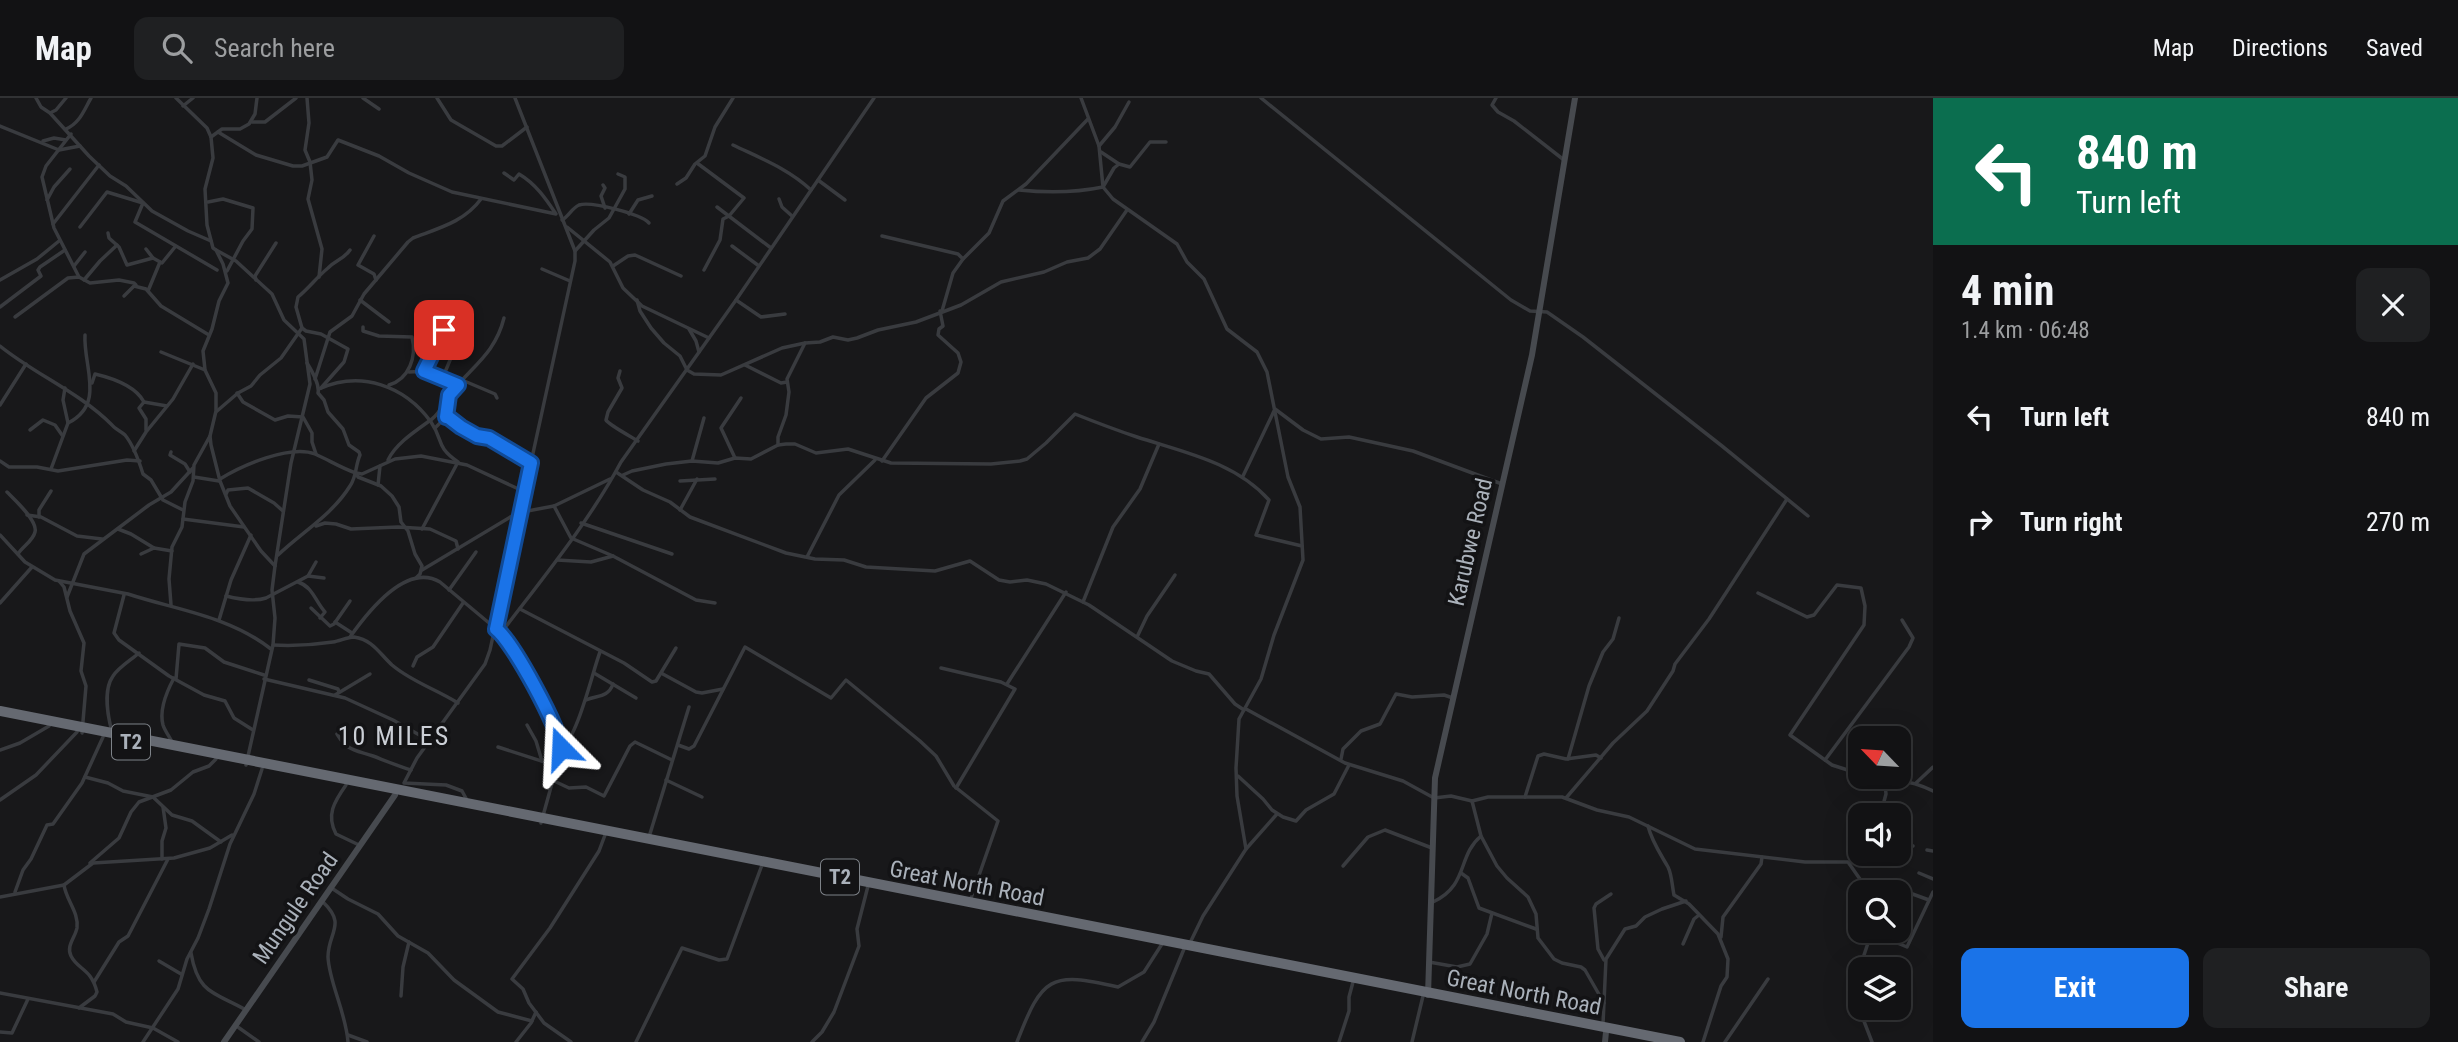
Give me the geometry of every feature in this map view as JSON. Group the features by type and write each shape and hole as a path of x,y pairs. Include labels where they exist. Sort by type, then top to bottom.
{"highway":[{"name":"Great North Road","path":"0,714 81,731"},
{"name":"Great North Road","path":"0,714 49,726 173,746 246,763 469,804 606,835 648,841 1426,995"},
{"name":"Great North Road","path":"108,735 246,763 262,769 969,903 1657,1042"},
{"name":"Great North Road","path":"1604,1033 1680,1042"}],"street":[{"path":"37,98 39,104 99,165 152,211 188,232 211,241"},
{"path":"50,113 66,98"},
{"path":"66,129 82,116 91,98"},
{"path":"67,597 82,557 102,539 177,487 191,470 210,436 216,411 213,384 205,370 203,351 219,301 228,283 226,273 213,248 207,225 205,189 214,158 207,128 176,98"},
{"path":"183,106 193,98"},
{"path":"252,122 257,98"},
{"path":"211,137 224,128 240,129 252,122 265,121 296,98"},
{"path":"307,98 309,123 305,150 310,162 312,180 308,199 322,249 318,279"},
{"path":"363,98 379,109"},
{"path":"436,98 452,120 496,146 502,146 527,127"},
{"path":"515,98 560,217"},
{"path":"677,184 686,178 705,156 715,127 733,98"},
{"path":"498,631 520,609 556,560 874,98"},
{"path":"1081,98 1101,152 1103,187 1127,210 1175,242 1187,262 1203,279 1227,329 1260,356 1267,372 1288,477 1300,507 1303,559 1300,572 1278,624 1261,679 1238,726 1238,802 1246,849"},
{"path":"1261,98 1511,300 1530,311 1547,312 1583,337 1808,516"},
{"path":"1496,98 1492,105 1495,110 1566,160"},
{"name":"Karubwe Road","path":"1426,995 1434,798 1441,749 1532,355 1575,98"},
{"path":"1099,146 1115,127 1129,102"},
{"path":"882,461 926,398 958,373 961,362 958,353 938,335 943,326 941,311 949,280 962,259 989,233 1007,195 1019,190 1049,162 1088,119"},
{"path":"0,126 59,150 80,146"},
{"path":"218,132 252,153 276,163 296,167 327,157 338,140 379,156 447,191 560,217 582,204 615,209 644,218 649,223"},
{"path":"71,134 43,172 53,224 82,279"},
{"path":"41,141 54,138 66,141"},
{"path":"1101,152 1118,164 1132,167 1150,142 1166,142"},
{"path":"733,145 768,161 802,181 811,190"},
{"path":"697,163 743,195 743,201 723,219 720,240 704,270"},
{"path":"1103,187 1118,164"},
{"path":"53,224 99,165"},
{"path":"47,200 69,169"},
{"path":"469,804 462,792 446,785 404,783 430,741 485,664 498,631 575,261 575,251 566,227 540,191 519,174 514,180 504,173"},
{"path":"575,251 585,245 615,209 627,184 625,177 618,174"},
{"path":"818,180 845,200"},
{"path":"603,185 605,188 601,195 605,208"},
{"path":"1019,190 1057,193 1103,187"},
{"path":"80,227 107,192 143,203"},
{"path":"629,214 638,200 652,196"},
{"path":"207,203 223,199 253,208 252,229 226,273"},
{"path":"310,384 316,381 332,329 352,316 359,300 413,238 456,221 481,199"},
{"path":"779,199 792,216"},
{"path":"143,203 135,222 217,270"},
{"path":"717,206 771,248"},
{"path":"637,300 640,311 651,328 680,356 687,370 694,374 721,375 782,348 820,342 833,337 857,338 878,330 916,322 961,305 1001,282 1044,272 1093,255 1127,210"},
{"path":"566,227 612,266 621,285 644,307 709,338"},
{"path":"108,233 127,265 153,258"},
{"path":"374,236 358,265 374,274 376,280"},
{"path":"882,236 958,254 962,259"},
{"path":"0,280 37,259 60,240"},
{"path":"257,282 255,276 275,243"},
{"path":"82,279 117,245"},
{"path":"732,246 759,266"},
{"path":"148,291 160,262 163,262 175,247"},
{"path":"146,249 160,262"},
{"path":"0,307 41,276 38,270 40,267 65,250"},
{"path":"216,250 234,260 272,294 282,317 305,342 305,361 310,384 294,451 275,566 272,647 246,763"},
{"path":"216,411 237,393 251,387 260,375 281,358 302,328 296,299 335,262 344,259 350,250"},
{"path":"74,266 85,251"},
{"path":"612,266 628,256 635,255 681,276"},
{"path":"542,269 570,281"},
{"path":"15,317 68,278 90,282 119,281 134,283 148,291 161,306 209,335"},
{"path":"124,296 136,285"},
{"path":"359,300 389,322"},
{"path":"736,300 761,317 785,314"},
{"path":"424,371 451,316"},
{"path":"443,377 468,317"},
{"path":"194,477 220,480 243,466 294,451 317,455 339,468 362,474 380,465 388,460 407,438 435,418 449,395 484,359 504,318"},
{"path":"387,385 400,381 409,372 414,345 431,320"},
{"path":"363,327 363,331 370,335 412,337 414,345"},
{"path":"302,328 328,337 348,351 339,368 319,389"},
{"path":"690,329 699,352"},
{"path":"85,335 87,368 92,383"},
{"path":"778,446 778,437 786,415 789,392 787,382 804,343"},
{"path":"0,346 88,403 124,434 140,461 143,474 151,480 165,501 183,510"},
{"path":"161,352 205,370"},
{"path":"305,361 328,412 343,429 349,445 359,452 355,467 358,477 378,485 392,496 399,507 401,522 406,528 422,570"},
{"path":"0,405 26,364"},
{"path":"134,451 193,364"},
{"path":"744,365 781,383 787,382"},
{"path":"409,372 424,371 458,385"},
{"path":"620,371 618,378 622,388 606,420 609,425 621,429 638,441"},
{"path":"68,424 77,419 88,403 95,374 108,377 134,391 144,402 167,406"},
{"path":"319,389 359,380 387,385 402,393 430,421 444,452 458,462"},
{"path":"462,380 495,394 497,398"},
{"path":"51,470 68,424 63,400 65,388"},
{"path":"237,393 243,402 275,419 303,417"},
{"path":"435,428 446,417 449,395"},
{"path":"736,458 721,428 741,398"},
{"path":"144,402 139,408 143,411 147,423 146,432"},
{"path":"1244,476 1274,409"},
{"path":"1274,409 1321,439 1349,438 1413,451 1502,484"},
{"path":"624,475 647,467 692,461 718,463 736,458 751,459 778,446 795,444 822,453 848,449 882,461 900,464 991,464 1020,461 1027,459 1046,443 1075,414 1188,452 1244,476 1269,500 1256,534 1302,546"},
{"path":"303,417 312,433 317,455"},
{"path":"446,417 531,463"},
{"path":"692,461 704,418"},
{"path":"30,430 43,420 55,425 62,438"},
{"path":"210,436 220,480 230,506 265,557 275,566"},
{"path":"1083,602 1113,527 1140,489 1159,444"},
{"path":"171,452 170,454 191,470 194,477 183,510 182,527 172,551 169,592 171,605"},
{"path":"388,460 421,456 458,462 526,492"},
{"path":"807,556 839,495 876,459"},
{"path":"1,464 51,470 127,460 140,461"},
{"path":"422,529 458,462"},
{"path":"378,485 380,465"},
{"path":"616,471 643,490 670,502 690,517 786,553 844,560 866,567 938,571 970,561 999,580 1038,582 1066,592 1172,662 1213,676 1235,704 1349,765 1403,781 1434,798 1451,796 1472,801 1488,797 1566,799 1629,817 1695,849 1805,862 1848,862"},
{"path":"277,556 314,526 350,486 356,473"},
{"path":"0,535 32,568 57,580 171,605 219,620 272,647 298,646 351,635 382,596 416,578 422,570 497,524 522,512 554,506 612,478"},
{"path":"680,510 696,479"},
{"path":"680,481 715,479"},
{"path":"226,495 228,490 245,487 283,511"},
{"path":"39,517 39,510 51,491"},
{"path":"7,492 34,523 35,532 18,554"},
{"path":"1566,799 1647,711 1675,664 1709,619 1787,499"},
{"path":"554,506 571,538 613,556 696,600 715,603"},
{"path":"27,515 39,517 77,536 102,539"},
{"path":"183,519 244,527"},
{"path":"314,526 325,523 351,529 422,529 468,543"},
{"path":"581,523 671,554"},
{"path":"118,529 154,548 172,551"},
{"path":"219,620 251,534"},
{"path":"456,541 458,550"},
{"path":"141,554 154,548"},
{"path":"449,590 476,552"},
{"path":"556,560 591,562 613,556"},
{"path":"226,596 260,600 274,596 308,576 316,562"},
{"path":"0,603 32,568"},
{"path":"1137,637 1147,616 1175,575"},
{"path":"308,576 324,578"},
{"path":"416,578 436,579 498,631 555,726 561,748 542,821"},
{"path":"0,800 36,775 81,731 86,686 81,667 85,643 70,611 64,587 57,580"},
{"path":"298,582 315,595 325,612 320,618"},
{"path":"1758,593 1807,617 1814,615 1837,585 1861,589 1865,606 1862,631 1790,734 1825,760 1848,770"},
{"path":"1007,684 1066,592"},
{"path":"124,595 114,633 122,643 175,679 204,695 225,701 234,718 253,730"},
{"path":"311,608 330,625 350,601"},
{"path":"413,666 416,657 433,647 463,603"},
{"path":"520,609 624,663 650,681 656,681 676,648"},
{"path":"1568,759 1589,686 1603,652 1613,639 1619,618"},
{"path":"1825,760 1909,647 1913,638 1902,620"},
{"path":"335,622 351,635 368,641 410,679 437,690 458,703"},
{"path":"173,746 163,722 165,696 175,679 179,644 205,648 224,662 264,677 337,694 430,741"},
{"path":"678,745 689,749 694,746 746,647 831,698 834,698 846,680 934,753 956,788 998,821 969,903"},
{"path":"561,748 569,740 600,652"},
{"path":"14,894 23,870 47,825 53,824 85,777 108,735 109,684 116,672 139,653"},
{"path":"941,668 1007,684 1015,692 956,788"},
{"path":"594,673 636,698"},
{"path":"661,673 696,692 724,688"},
{"path":"337,694 370,674"},
{"path":"309,680 334,687 337,694"},
{"path":"584,701 602,696 613,683"},
{"path":"1341,760 1343,749 1361,731 1380,724 1396,694 1412,697 1444,695 1453,698"},
{"path":"648,841 689,707"},
{"path":"527,725 536,741 542,761"},
{"path":"0,750 20,743 49,726"},
{"path":"337,734 347,747 358,753 411,770"},
{"path":"553,781 569,788 586,787 604,796 630,746 635,742 672,760"},
{"path":"498,747 557,766"},
{"path":"1525,797 1538,756 1544,754 1568,759 1596,755 1601,758"},
{"path":"0,897 64,886 119,838 135,806 171,790 193,772 209,766 216,759"},
{"path":"1237,775 1277,814 1296,821 1306,810 1334,794 1349,765"},
{"path":"1916,783 1933,767"},
{"path":"143,1042 175,995 181,974 209,909 234,834 254,794 262,769"},
{"path":"85,777 108,783 123,792 153,797 175,817 192,821 221,842"},
{"path":"666,780 702,797"},
{"path":"1911,783 1933,791"},
{"path":"346,785 334,804 331,821 336,834 359,845"},
{"name":"Mungule Road","path":"224,1042 395,795"},
{"path":"1472,801 1481,836 1497,866 1527,894 1536,914 1538,938 1554,959 1585,970 1604,1003"},
{"path":"94,982 119,943 128,936 165,859 162,841 166,828 163,807"},
{"path":"1142,1042 1203,916 1246,849 1277,814"},
{"path":"1648,826 1649,834 1669,869 1673,892 1677,898 1686,901 1721,939 1728,959 1728,975 1721,986 1703,1042"},
{"path":"1343,866 1368,837 1385,830 1432,848"},
{"path":"89,864 165,859 204,850 234,834"},
{"path":"571,1042 547,1026 529,1003 521,986 513,980 513,976 550,928 599,851 606,835"},
{"path":"1431,903 1453,886 1476,839 1481,836"},
{"path":"1927,849 1933,851"},
{"path":"1721,939 1723,917 1761,864 1762,857"},
{"path":"636,1042 682,948 719,960 727,959 762,865"},
{"path":"1851,866 1861,880"},
{"path":"1855,871 1858,866"},
{"path":"1461,873 1468,878 1479,908 1536,929"},
{"path":"1919,873 1933,879"},
{"path":"64,886 73,907 77,928 71,944 71,956 88,972 94,982 96,995 79,1008"},
{"path":"812,1042 822,1032 834,1012 859,946 857,929 867,886"},
{"path":"330,887 348,900 378,914 398,936 428,953 454,980 498,1012 532,1021"},
{"path":"1911,938 1933,892"},
{"path":"1911,893 1929,900"},
{"path":"1606,962 1598,949 1594,908 1611,894"},
{"path":"1669,907 1677,898"},
{"path":"321,900 335,918 336,928 328,958 345,1017 348,1042"},
{"path":"1604,1033 1606,962 1627,928 1636,926 1647,916 1686,901"},
{"path":"1429,962 1457,967 1470,964 1487,934 1492,913"},
{"path":"1683,944 1694,919 1699,915"},
{"path":"401,996 403,967 409,942"},
{"path":"1017,1042 1032,1009 1043,990 1051,983 1068,978 1118,987 1143,972 1162,944"},
{"path":"191,953 196,977 202,985 246,1010"},
{"path":"159,961 181,974"},
{"path":"1725,1042 1768,979"},
{"path":"1339,1042 1349,1011 1353,982"},
{"path":"0,993 113,1014 126,1022 153,1028 178,1042"},
{"path":"1412,1042 1426,995"},
{"path":"0,1032 12,1033 29,998"},
{"path":"516,1042 536,1012"},
{"path":"1864,1020 1872,1042"},
{"path":"235,1026 259,1042"},
{"path":"348,1035 367,1042"}],"district":[{"name":"10 MILES","path":"394,736"}],"route":[{"path":"444,330 424,371 458,385 449,395 446,417 471,433 489,438 531,463 496,629 535,689 558,734 561,748"}]}
